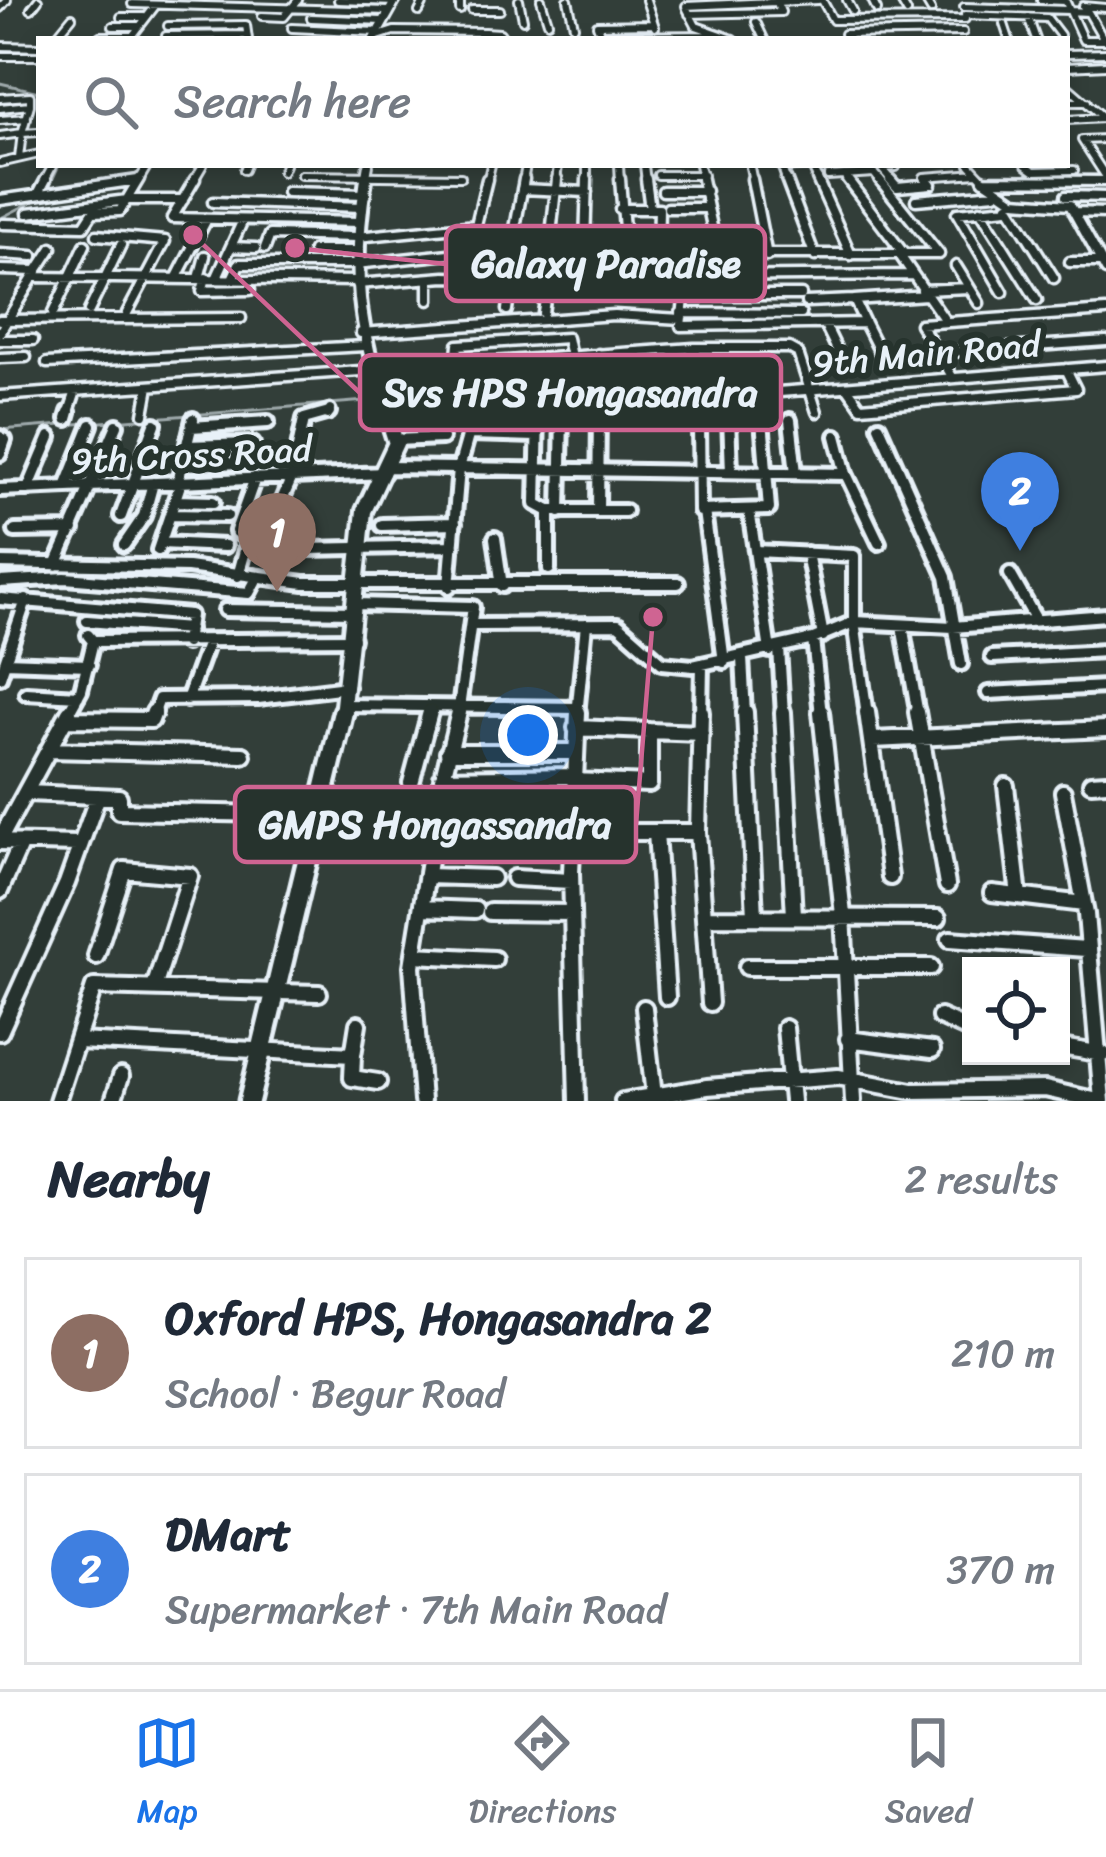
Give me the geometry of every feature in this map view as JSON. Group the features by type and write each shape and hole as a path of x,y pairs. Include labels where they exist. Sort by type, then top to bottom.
{"main road":[{"path":"375,36 394,4"},
{"path":"249,1101 322,815 346,696 364,511 395,440 361,333 356,257 368,171"}],"street":[{"path":"0,8 7,0"},
{"path":"32,9 38,0"},
{"path":"136,0 133,4 293,8 394,4"},
{"path":"262,16 284,17 298,0"},
{"path":"338,0 394,4"},
{"path":"419,12 425,0"},
{"path":"460,0 460,10"},
{"path":"485,10 486,0"},
{"path":"519,0 523,20"},
{"path":"541,0 548,22"},
{"path":"568,0 574,26"},
{"path":"646,0 654,36"},
{"path":"714,36 696,26 686,7 820,0 833,20"},
{"path":"847,0 853,11"},
{"path":"872,0 877,10"},
{"path":"899,0 920,31"},
{"path":"925,0 931,10"},
{"path":"1041,0 1106,8"},
{"path":"179,20 191,3"},
{"path":"206,20 215,3"},
{"path":"778,4 802,9"},
{"path":"132,36 156,5"},
{"path":"818,21 1067,5 1088,12 1105,40"},
{"path":"1067,5 1083,40 1105,40"},
{"path":"229,25 238,7"},
{"path":"472,10 500,10"},
{"path":"964,10 1053,20 1060,35"},
{"path":"844,34 920,31 963,35 964,10"},
{"path":"56,36 72,17"},
{"path":"121,17 144,17"},
{"path":"1028,17 1035,36"},
{"path":"311,18 382,21"},
{"path":"730,20 734,36"},
{"path":"756,22 763,36"},
{"path":"601,36 597,25 654,24"},
{"path":"1004,24 1008,36"},
{"path":"113,26 138,26"},
{"path":"168,26 246,26 247,36"},
{"path":"292,28 366,36"},
{"path":"392,36 394,32 502,36"},
{"path":"0,46 36,52"},
{"path":"0,60 36,53"},
{"path":"1070,54 1106,53"},
{"path":"1070,67 1106,65"},
{"path":"1070,67 1084,77"},
{"path":"1070,89 1105,118"},
{"path":"0,98 30,96 22,133 0,176"},
{"path":"1070,102 1087,102"},
{"path":"0,108 30,105"},
{"path":"0,121 27,118"},
{"path":"1070,121 1105,118"},
{"path":"0,136 36,132"},
{"path":"881,168 897,187 931,184 924,177 977,173 1056,181 1106,179 1082,140 1106,139"},
{"path":"1037,168 1074,170 1070,165"},
{"path":"38,194 51,168"},
{"path":"3,224 84,226 93,212 120,211 146,168"},
{"path":"201,168 172,218 360,222"},
{"path":"481,236 476,225 490,168"},
{"path":"514,234 526,168"},
{"path":"550,244 558,168"},
{"path":"587,168 592,271"},
{"path":"620,168 626,254"},
{"path":"644,168 650,209"},
{"path":"750,168 767,256"},
{"path":"782,168 814,256"},
{"path":"818,168 851,255"},
{"path":"506,245 550,244 626,254 939,254 870,169 828,176"},
{"path":"658,175 701,170 718,254"},
{"path":"301,175 368,171 461,177"},
{"path":"1048,171 1104,266"},
{"path":"977,173 1009,205 1054,278"},
{"path":"844,176 946,322"},
{"path":"0,200 138,180"},
{"path":"522,189 587,192"},
{"path":"663,191 706,191"},
{"path":"287,192 364,201"},
{"path":"916,200 995,193"},
{"path":"1004,292 957,213 1009,205 1070,205 1106,197"},
{"path":"28,213 127,200 183,200"},
{"path":"213,202 364,201"},
{"path":"1070,205 1106,213"},
{"path":"668,208 708,208"},
{"path":"620,209 658,209 658,251"},
{"path":"980,210 1037,300"},
{"path":"177,277 207,219"},
{"path":"243,220 202,290 250,290"},
{"path":"231,247 261,248 271,235 357,236 476,225"},
{"path":"97,235 164,238 127,313"},
{"path":"53,314 85,245"},
{"path":"89,311 121,245"},
{"path":"33,340 0,336 4,320 52,248"},
{"path":"232,278 239,264 485,250"},
{"path":"313,251 356,257"},
{"path":"681,319 689,253"},
{"path":"0,254 33,256"},
{"path":"205,256 207,278"},
{"path":"1070,262 1104,266"},
{"path":"956,266 980,303"},
{"path":"1,271 68,278 548,280 686,285 854,300 969,288"},
{"path":"686,285 912,274"},
{"path":"429,279 429,300"},
{"path":"507,310 511,279"},
{"path":"543,313 548,280"},
{"path":"854,300 881,355"},
{"path":"953,378 920,324 1106,310"},
{"path":"681,319 801,314"},
{"path":"361,333 614,315 866,323"},
{"path":"4,320 241,319"},
{"path":"825,325 841,358"},
{"path":"454,415 458,345 567,338 571,357"},
{"path":"938,353 1106,341"},
{"path":"46,363 365,346"},
{"path":"0,396 638,352 793,348 817,412"},
{"path":"672,350 693,398"},
{"path":"638,352 654,399"},
{"path":"598,355 607,397 597,416 598,511"},
{"path":"0,358 26,357"},
{"name":"9th Main Road","path":"607,397 693,398 1106,366"},
{"path":"758,368 775,414"},
{"path":"847,387 861,407 1076,389 1066,369"},
{"path":"454,385 566,376"},
{"path":"734,376 745,411"},
{"path":"539,380 536,504 555,512 625,511"},
{"path":"144,414 149,386"},
{"path":"67,419 76,391"},
{"path":"383,404 474,415 459,468 449,586"},
{"path":"278,509 292,477 304,418 327,416 329,409"},
{"path":"549,569 562,415"},
{"path":"729,416 731,472"},
{"path":"704,511 769,509 762,419"},
{"path":"790,420 796,472"},
{"path":"225,546 159,546 175,501 192,423 268,422"},
{"path":"699,422 696,473 724,662"},
{"path":"66,487 91,424"},
{"path":"121,516 155,424"},
{"path":"56,565 117,425"},
{"path":"879,426 946,577 961,664"},
{"path":"469,434 536,436"},
{"path":"836,436 846,474 879,543"},
{"path":"0,437 5,440 0,454"},
{"path":"28,489 50,437"},
{"path":"395,440 442,438"},
{"path":"187,446 253,444"},
{"path":"182,465 242,463"},
{"name":"9th Cross Road","path":"0,490 459,468 846,474"},
{"path":"238,576 248,540 236,531 255,478"},
{"path":"124,545 144,516 153,483"},
{"path":"175,501 213,502"},
{"path":"749,510 775,650 794,916"},
{"path":"170,515 227,516"},
{"path":"382,525 454,523"},
{"path":"400,524 400,548"},
{"path":"15,531 73,530"},
{"path":"495,538 502,586"},
{"path":"306,549 453,547"},
{"path":"756,551 854,556 854,622 890,877"},
{"path":"807,553 843,915 853,1101"},
{"path":"0,563 188,567 257,578 356,584 678,583"},
{"path":"1010,574 1035,618"},
{"path":"0,582 49,583 65,578 249,593 257,578"},
{"path":"422,1101 414,955 442,778 460,709 476,587"},
{"path":"0,599 185,614 192,617 187,636"},
{"path":"0,676 26,600"},
{"path":"225,610 473,607"},
{"path":"473,626 618,624 662,663 701,665 818,638 854,622 953,627 1106,615"},
{"path":"577,1101 571,880 574,752 586,624"},
{"path":"902,625 947,885"},
{"path":"89,632 187,636"},
{"path":"89,632 187,636 208,642 353,639"},
{"path":"77,844 0,841 78,696 89,665 89,632"},
{"path":"187,700 208,642"},
{"path":"992,656 1106,651"},
{"path":"742,658 755,916"},
{"path":"5,662 89,665"},
{"path":"701,665 698,832 710,1004"},
{"path":"988,693 1106,687"},
{"path":"26,693 78,696"},
{"path":"65,719 151,720 159,699 346,696 430,708 578,708"},
{"path":"411,783 430,708"},
{"path":"576,728 701,733"},
{"path":"873,740 1106,729"},
{"path":"442,778 649,784 649,731"},
{"path":"49,750 243,754"},
{"path":"448,752 574,752"},
{"path":"1006,787 1019,896"},
{"path":"622,1101 708,1094 791,1079 850,1079 912,1096 1045,1088 1100,1101 1103,1054 1086,949 1084,904 1063,791"},
{"path":"27,794 120,797 119,812 322,815"},
{"path":"0,1032 67,883 77,844 98,796"},
{"path":"572,832 698,832"},
{"path":"656,832 667,998"},
{"path":"0,891 21,843"},
{"path":"96,956 124,870 190,876 154,988"},
{"path":"427,876 492,878"},
{"path":"514,878 571,880"},
{"path":"992,893 1084,904"},
{"path":"422,908 572,913"},
{"path":"707,916 938,918"},
{"path":"950,939 1086,949"},
{"path":"414,955 494,958"},
{"path":"747,967 931,968"},
{"path":"57,1101 94,987 319,993"},
{"path":"644,1008 654,1096"},
{"path":"940,1017 962,1027"},
{"path":"358,1024 352,1078 378,1082"},
{"path":"785,1028 792,1101"},
{"path":"848,1039 932,1050"},
{"path":"78,1041 353,1054"},
{"path":"1070,1048 1103,1054"},
{"path":"113,1101 121,1076"}],"waterway":[{"path":"0,83 36,91"},
{"path":"47,191 58,168"},
{"path":"1,218 39,198"},
{"path":"0,430 442,395"}],"place":[{"name":"Svs HPS Hongasandra","path":"193,235"},
{"name":"Galaxy Paradise","path":"295,248"},
{"name":"DMart","path":"1020,551"},
{"name":"Oxford HPS, Hongasandra 2","path":"277,592"},
{"name":"GMPS Hongassandra","path":"653,617"}]}
